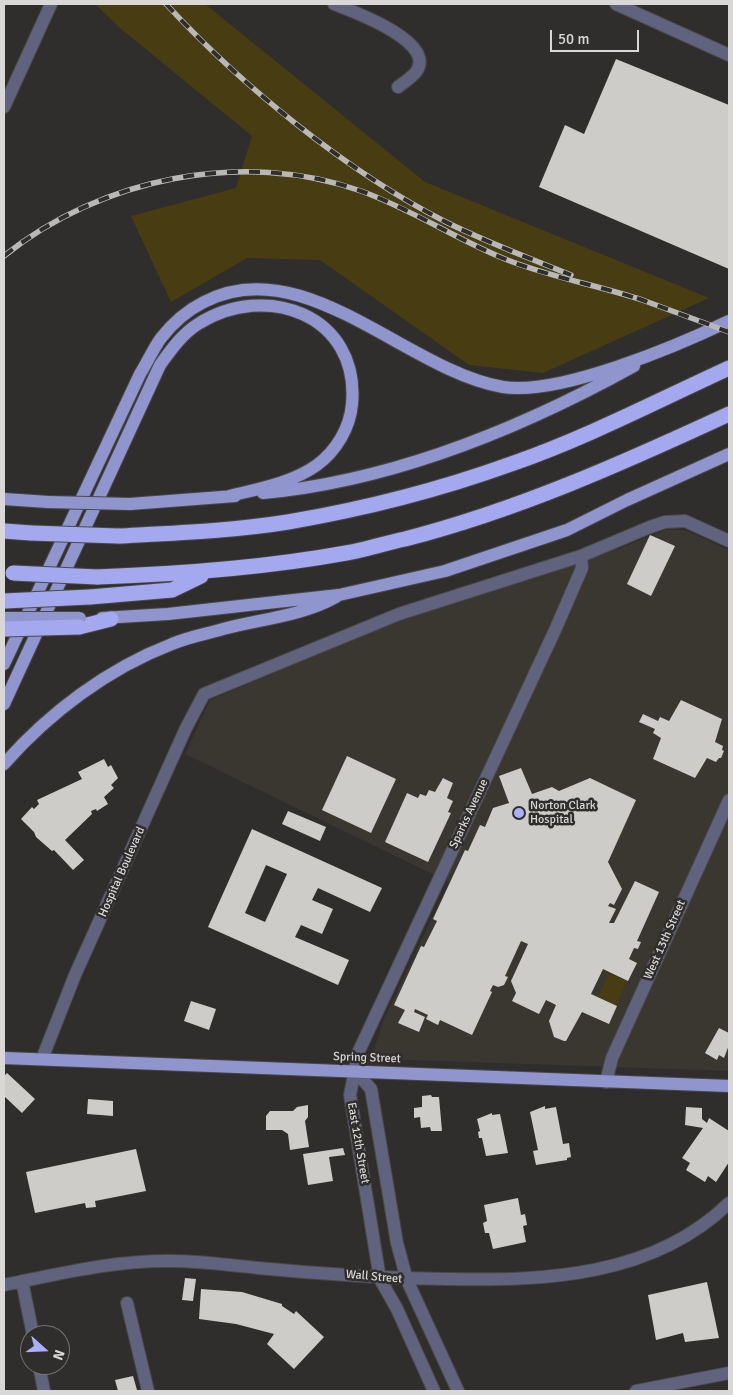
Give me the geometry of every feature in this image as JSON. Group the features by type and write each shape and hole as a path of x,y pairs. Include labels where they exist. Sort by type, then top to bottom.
{"highway":[{"path":"4,531 118,536 194,532 287,522 436,489 513,464 729,368"},
{"path":"8,573 97,577 209,572 347,553 444,529 554,492 729,414"},
{"path":"4,602 172,590 209,572"},
{"path":"4,629 110,618"}],"main road":[{"path":"4,664 144,367 161,338 179,319 195,307 216,296 253,290 274,290 296,296 344,314 441,366 504,387 555,384 589,376 669,347 729,321"},
{"path":"4,704 160,366 172,348 196,325 232,309 265,304 300,312 325,329 346,358 352,378 353,393 350,419 337,444 328,456 312,468 263,488 228,496"},
{"path":"4,499 130,504 302,490 404,465 522,422 610,379 669,347"},
{"path":"110,618 339,595 445,571 550,536 729,454"},
{"path":"4,764 54,714 113,672 172,644 233,626 318,607 339,595"},
{"path":"4,618 79,622"},
{"name":"Spring Street","path":"4,1058 729,1086"}],"street":[{"path":"4,107 51,4"},
{"path":"334,4 358,8 406,39 418,57 416,72 398,87"},
{"path":"616,4 729,55"},
{"path":"582,556 666,522 685,521 729,541"},
{"name":"Hospital Boulevard","path":"42,1059 75,975 186,728 204,694 399,614 582,556"},
{"name":"Sparks Avenue","path":"355,1072 358,1054 576,583 582,568 582,556"},
{"name":"West 13th Street","path":"606,1082 612,1058 729,800"},
{"name":"East 12th Street","path":"355,1072 350,1095 380,1279 397,1309 434,1391"},
{"name":"East 12th Street","path":"355,1072 371,1089 397,1244 406,1280 458,1391"},
{"name":"Wall Street","path":"4,1285 100,1266 154,1261 191,1262 380,1279 537,1279 592,1271 643,1256 678,1240 705,1223 729,1203"},
{"path":"22,1281 31,1325"},
{"path":"127,1303 148,1391"},
{"path":"636,1391 729,1373"},
{"path":"40,1375 44,1391"}],"shaded area":[{"path":"95,4 205,4 425,182 709,298 543,373 469,365 320,260 247,258 171,302 131,216 236,188 252,136 120,28"},
{"name":"Norton Clark Hospital","path":"666,530 685,530 729,550 729,1071 380,1059 373,1052 384,1019 449,882 185,754 210,700 404,618 618,549"},
{"path":"609,974 627,981 616,1005 598,997"}],"building":[{"path":"616,59 729,105 729,269 539,187 565,125 584,134"},
{"path":"650,535 675,546 651,596 627,584"},
{"path":"681,700 722,719 715,742 723,746 722,750 724,751 721,758 716,762 707,758 695,778 653,759 661,738 653,733 655,729 639,722 643,714 658,721 660,717 669,721"},
{"path":"347,756 396,779 371,833 322,810"},
{"path":"104,759 108,767 111,765 118,778 111,785 114,788 104,797 108,804 97,811 96,809 91,811 92,814 65,840 84,860 73,870 54,850 52,851 36,837 34,832 21,819 32,807 34,809 39,804 37,800 82,779 78,772"},
{"name":"Norton Clark Hospital","path":"521,768 532,794 552,787 559,791 590,778 636,800 608,862 622,889 614,905 610,903 608,906 616,909 609,923 614,923 635,881 659,892 637,941 641,942 638,949 634,948 629,959 637,963 628,981 603,969 591,994 617,1006 609,1024 582,1012 566,1041 564,1041 554,1037 549,1021 556,1005 546,1000 539,1014 512,1001 516,993 511,981 528,944 521,941 505,976 508,977 504,985 498,987 493,985 490,991 492,992 472,1035 440,1020 438,1025 426,1019 428,1015 415,1009 414,1012 425,1017 419,1032 398,1023 405,1010 394,1005 421,946 424,947 437,921 433,919 465,850 468,851 480,825 485,827 493,808 509,803 499,776"},
{"path":"443,778 453,783 447,798 453,801 448,812 451,813 428,862 385,842 407,793 418,798 420,794 426,796 429,790 435,792"},
{"path":"288,811 326,827 320,841 282,824"},
{"path":"252,829 382,888 370,912 318,888 312,900 333,909 322,934 301,925 295,937 349,960 338,985 208,927","holes":["266,865 287,874 265,922 245,913"]},
{"path":"191,1001 216,1009 209,1030 184,1021"},
{"path":"719,1028 729,1033 729,1045 724,1058 719,1055 717,1060 705,1053"},
{"path":"7,1073 35,1099 22,1113 4,1096 4,1076"},
{"path":"431,1095 432,1097 439,1097 442,1131 431,1131 430,1127 421,1128 420,1117 414,1118 414,1108 422,1107 422,1096"},
{"path":"88,1099 113,1101 113,1116 87,1114"},
{"path":"308,1105 308,1117 305,1121 309,1147 290,1150 288,1134 282,1130 266,1130 266,1116 270,1111 293,1111 297,1107"},
{"path":"545,1106 545,1109 556,1107 563,1144 569,1143 571,1157 567,1158 567,1160 536,1165 533,1151 538,1150 530,1112"},
{"path":"686,1107 702,1108 702,1119 707,1123 709,1118 729,1131 729,1162 716,1182 708,1176 705,1182 686,1170 690,1163 682,1158 703,1128 685,1125"},
{"path":"492,1113 492,1115 500,1114 508,1153 486,1156 482,1138 479,1138 478,1132 480,1131 477,1119"},
{"path":"343,1148 345,1155 329,1157 333,1181 308,1185 303,1154"},
{"path":"136,1149 146,1191 95,1201 96,1207 86,1208 85,1203 35,1213 26,1172"},
{"path":"518,1198 521,1215 525,1214 527,1225 523,1226 526,1242 493,1249 489,1233 485,1233 483,1223 487,1221 484,1205"},
{"path":"185,1278 196,1279 193,1301 182,1300"},
{"path":"707,1282 719,1338 685,1342 683,1333 656,1340 648,1295"},
{"path":"201,1289 242,1292 282,1304 282,1306 294,1314 296,1311 324,1337 294,1369 267,1344 274,1334 236,1324 199,1319"},
{"path":"133,1376 137,1390 118,1391 115,1380"}],"railway":[{"path":"166,4 227,65 261,95 297,125 371,178 446,222 571,275"},
{"path":"4,256 42,229 84,207 128,190 175,178 222,173 269,172 316,179 361,191 398,206 505,259 539,271 642,300"},
{"path":"637,298 729,332"}],"place":[{"name":"Norton Clark Hospital","path":"519,813"}]}
